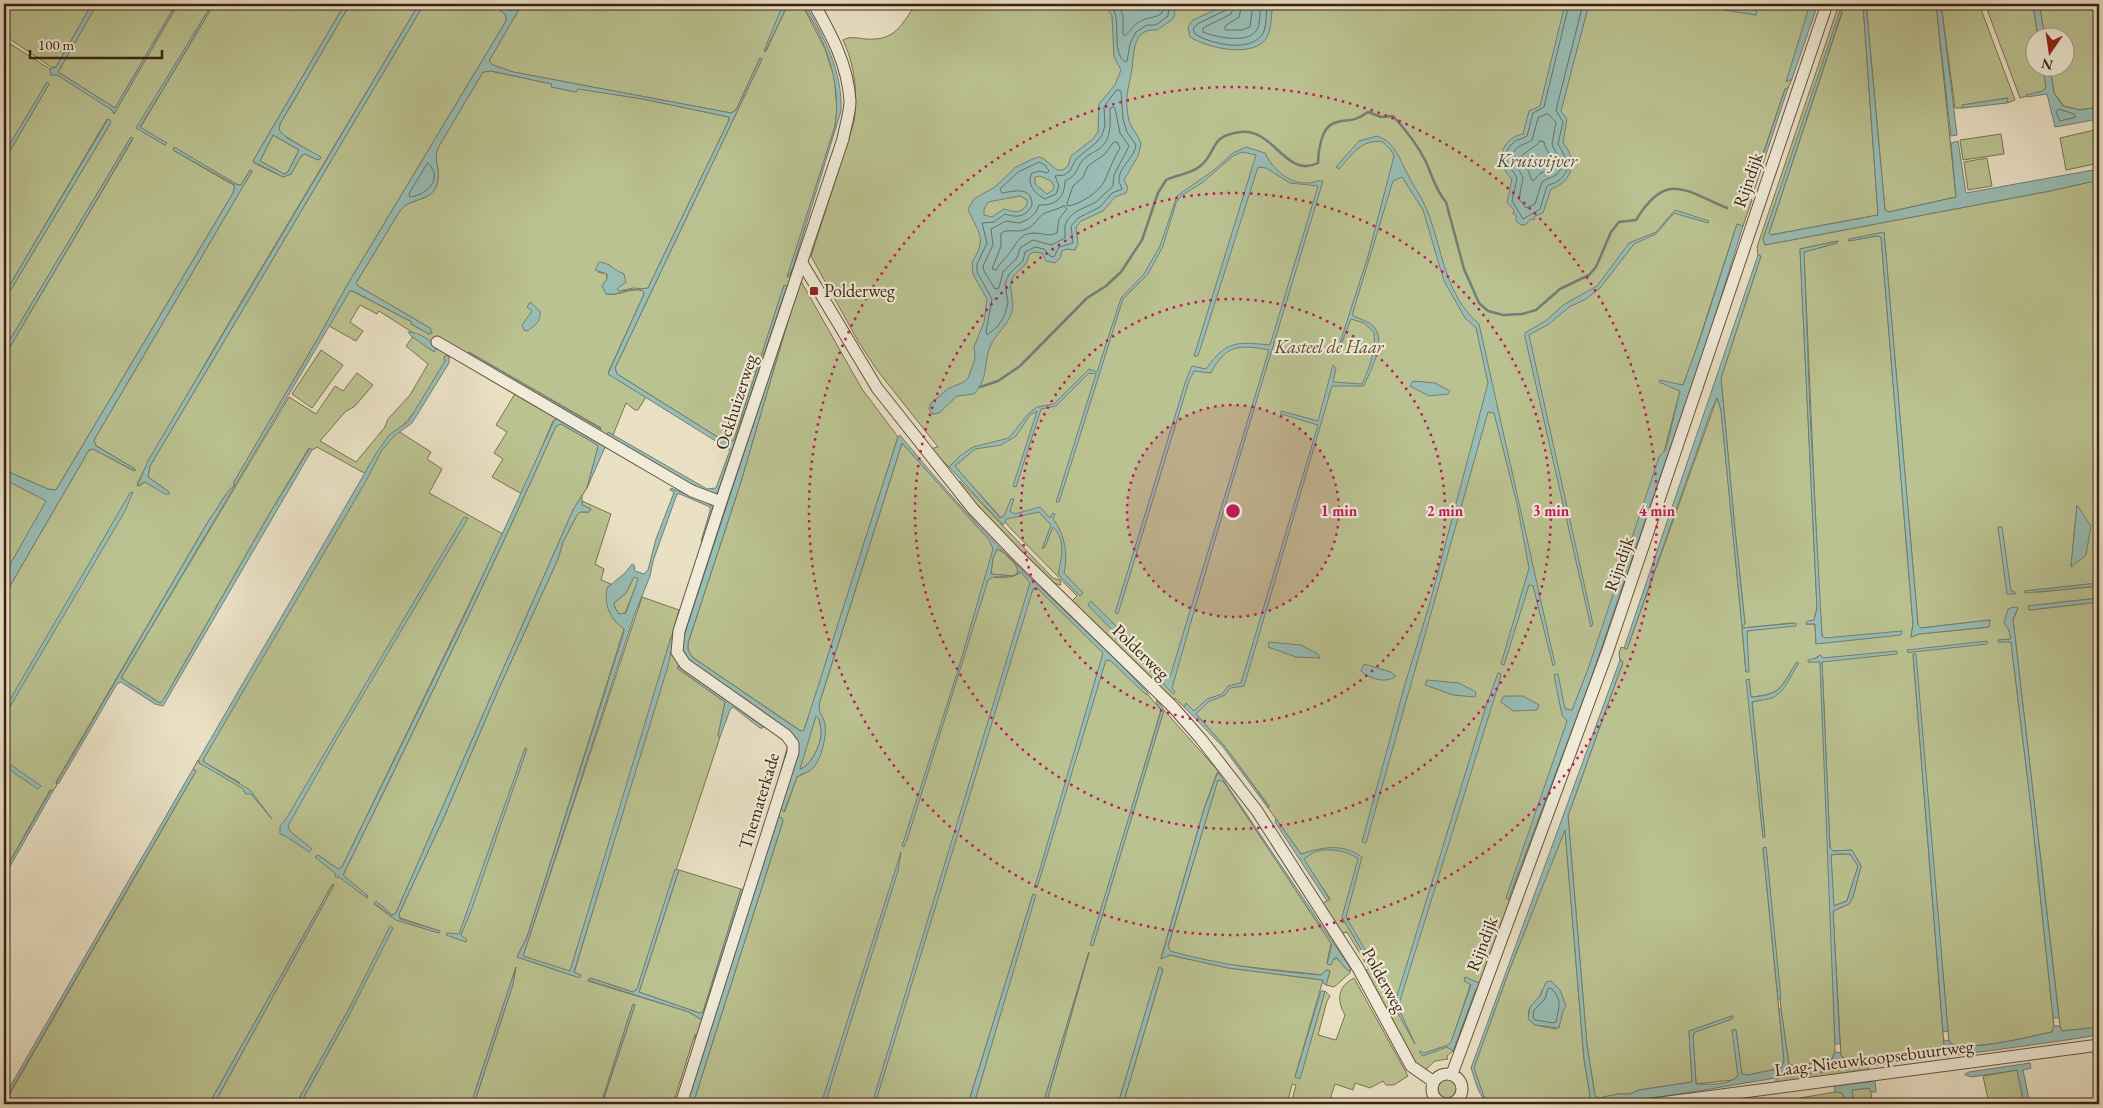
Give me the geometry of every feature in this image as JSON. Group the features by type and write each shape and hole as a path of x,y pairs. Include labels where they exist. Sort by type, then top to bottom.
{"street":[{"name":"Ockhuizerweg","path":"722,502 843,139 850,103 846,72 833,37 814,4"},
{"name":"Rijndijk","path":"1452,1074 1608,650 1827,4"},
{"name":"Polderweg","path":"802,263 877,388 973,509 1173,707 1201,739 1252,804 1358,968 1411,1066 1434,1082"},
{"path":"437,342 692,491 722,502"},
{"name":"Thematerkade","path":"681,1104 794,752 794,744 786,735 685,664 677,652 679,631 722,502"},
{"name":"Laag-Nieuwkoopsebuurtweg","path":"1653,1104 2099,1045"},
{"path":"1452,1074 1462,1084 1465,1101 1445,1104 1434,1097 1432,1089 1434,1082 1439,1076 1452,1074"}],"green space":[{"path":"13,4 92,4 56,67 51,67 4,35 4,19"},
{"path":"97,4 176,4 115,108 58,72"},
{"path":"178,4 212,4 137,128 165,145 166,143 140,128 214,4 345,4 253,161 283,177 291,174 301,156 305,154 318,160 321,158 283,135 279,130 280,124 350,4 419,4 234,314 137,484 139,486 145,482 169,492 148,477 150,466 424,4 492,4 506,15 506,21 346,287 234,482 234,486 209,520 56,782 57,785 53,791 50,790 4,872 4,596 89,450 93,449 134,471 135,469 95,445 94,440 252,171 250,170 241,185 238,185 174,148 173,150 235,186 233,193 56,490 48,489 4,470 4,357 133,139 131,137 4,350 4,301 110,124 107,119 4,295 4,161 49,84 47,82 4,154 4,40 50,69 51,75 57,74 112,110 114,114"},
{"path":"522,4 783,4 766,51 788,4 802,4 825,49 834,76 837,109 835,126 790,277 793,267 862,389 898,437 804,730 801,731 693,658 792,736 785,811 797,777 805,773 824,736 821,715 818,709 820,701 902,443 995,545 987,575 1004,578 1021,572 1139,684 1161,710 1091,945 1093,945 1164,710 1220,773 1217,773 1204,809 1161,958 1170,955 1228,968 1323,980 1295,1077 1310,1043 1325,991 1330,996 1318,1035 1336,1040 1345,1015 1340,1004 1340,994 1345,985 1354,978 1408,1076 1394,1085 1386,1085 1383,1081 1370,1088 1355,1083 1353,1090 1335,1084 1331,1096 1333,1104 1291,1104 1296,1085 1292,1084 1287,1104 1123,1104 1163,969 1159,968 1118,1104 1046,1104 1089,952 1043,1104 974,1104 1035,895 1033,894 968,1104 693,1104 783,821 725,985 699,1068 697,1070 695,1034 673,1104 602,1104 635,1005 633,1004 601,1104 474,1104 513,984 516,967 471,1104 300,1104 348,1017 391,927 350,1007 296,1104 214,1104 334,885 332,885 209,1104 4,1104 196,771 193,769 198,760 199,763 240,783 203,760 366,474 317,447 312,450 309,448 164,699 160,703 121,678 289,397 316,414 335,386 343,391 357,373 373,385 355,406 345,412 320,441 356,462 385,427 388,419 410,395 428,364 406,346 415,334 379,311 377,314 360,305 350,322 363,331 356,341 329,326 350,291 352,291 412,322 411,324 429,334 432,333 430,328 358,286 356,283 402,209 406,205 431,194 437,186 436,156 438,147 483,72 490,71 552,84 552,87 576,92 577,88 643,99 729,117 648,288 619,291 617,289 624,274 615,271 608,264 598,272 607,274 606,294 611,295 634,290 644,291 608,373 646,397 638,410 635,410 626,403 613,435 608,433 714,495 742,423 786,286 784,286 734,440 731,442 724,441 617,374 615,368 762,59 760,58 736,110 731,113 513,72 493,65 489,61","holes":["795,297 740,485 688,643 688,650 692,657 682,649 683,639","469,352 601,428 468,356","451,355 516,392 496,425 507,432 494,453 503,459 492,477 522,494 553,421 559,419 705,501 714,510 574,973 581,975 571,975 517,957 527,937 624,629 608,607 607,588 611,584 601,580 604,569 595,564 611,514 582,501 582,505 591,509 589,512 580,512 577,515 563,542 558,559 499,688 445,815 399,914 400,918 440,931 439,933 396,920 374,904 376,902 392,915 396,913 573,510 587,488 598,447 561,424 556,426 398,764 343,875 368,898 316,857 318,855 338,869 342,867 503,534 429,493 442,469 427,459 431,452 398,431 418,408","677,668 773,732 788,745 775,792 702,1020 689,1012 588,981 590,978 633,992 637,989 720,737 718,736 725,702"]},
{"name":"Kasteel de Haar","path":"916,4 1812,4 1787,81 1792,79 1788,88 1785,89 1748,198 1752,200 1743,226 1737,224 1691,365 1683,385 1678,390 1680,391 1664,452 1667,457 1601,656 1482,984 1472,980 1449,1049 1458,1039 1476,988 1479,989 1457,1053 1453,1051 1447,1056 1448,1059 1435,1061 1425,1070 1417,1065 1363,972 1369,969 1347,932 1340,934 1321,904 1330,899 1303,859 1308,852 1301,854 1268,808 1269,806 1226,748 1196,714 1197,709 1193,711 1187,704 1184,707 1175,698 1172,703 1133,664 1126,653 1116,646 1072,601 1077,596 1014,532 955,467 949,467 930,449 938,447 877,370 858,341 811,256 854,122 856,101 853,70 843,40 851,38 876,39 891,34 897,30","holes":["1347,910 1346,917 1368,956 1366,958 1344,920 1343,923 1342,917"]},
{"path":"1839,4 1863,4 1878,215 1770,235 1769,233 1842,13 1763,239 1765,245 2099,180 2099,384 2098,377 2096,378 2099,400 2099,583 2025,591 2040,592 2099,586 2099,598 2028,606 2030,610 2099,602 2099,1027 2062,1031 2060,1026 2013,620 2009,630 2011,639 1999,640 1999,642 2011,641 2054,1026 2052,1032 1985,1045 1971,1046 1949,1043 1915,654 1913,655 1944,1046 1898,1054 1846,1059 1841,1056 1833,911 1849,904 1853,897 1861,866 1852,850 1833,851 1830,848 1822,661 1897,653 1822,658 1820,655 1809,662 1820,661 1831,908 1835,1052 1832,1059 1798,1066 1789,1065 1781,1009 1766,847 1763,848 1784,1061 1781,1068 1748,1075 1741,1074 1736,1030 1733,1030 1738,1076 1733,1080 1696,1084 1693,1035 1695,1032 1732,1019 1732,1016 1689,1031 1692,1082 1599,1098 1595,1096 1587,1045 1568,816 1623,662 1620,660 1619,653 1621,647 1627,649 1717,398 1721,410 1742,626 1745,624 1721,378 1761,256 1758,255 1757,247","holes":["1884,233 1918,625 1921,628 1990,620 1989,627 1919,634 1911,637 1913,624 1881,237 1876,236 1849,241 1849,239","1837,241 1837,243 1804,252 1819,597 1822,636 1825,638 1816,644 1815,624 1806,624 1814,620 1817,608 1800,249","2077,506 2086,555 2071,566","1796,624 1747,631 1746,672 1742,628","1797,662 1784,685 1776,694 1752,702 1765,837 1763,837 1747,680 1749,679 1751,697 1769,694 1780,688"]},
{"path":"1866,4 1936,4 1956,197 1888,212 1885,210"},
{"path":"1941,4 1979,4 2015,100 2007,103 2007,98 1963,105 1963,108 1955,108"},
{"path":"1985,4 2033,4 2037,28 2026,28 2026,78 2045,78 2046,87 2043,91 2020,98"},
{"path":"2039,4 2099,4 2099,107 2080,110 2064,106 2054,93 2052,78 2076,78 2076,28 2043,28"},
{"path":"2099,129 2099,163 2066,170 2060,138"},
{"path":"2001,134 2004,154 1963,160 1960,140"},
{"path":"273,135 299,150 288,172 284,174 260,161"},
{"path":"1987,158 1992,186 1968,190 1964,162"},
{"path":"321,350 343,365 312,408 292,394"},
{"path":"4,479 47,501 4,575"},
{"path":"960,481 1053,578 1060,580 1061,585 1053,583 1023,555 957,483"},
{"path":"997,549 1003,552 1018,567 1017,574 1014,576 991,574 993,558"},
{"path":"634,576 639,579 625,613 619,614 614,603 626,593"},
{"path":"642,597 679,610 659,682 570,971 567,971 523,956"},
{"path":"816,716 819,719 821,729 819,745 811,761 799,769"},
{"path":"1218,779 1224,782 1331,943 1327,963 1337,958 1348,971 1351,969 1350,973 1334,987 1326,985 1330,971 1326,970 1322,975 1221,964 1170,952 1168,947"},
{"path":"1565,829 1584,1059 1590,1095 1588,1101 1566,1104 1495,1104 1484,1097 1473,1068","holes":["1542,990 1556,1029 1535,1025 1528,1013"]},
{"path":"1850,854 1858,866 1847,901 1833,906 1831,855"},
{"path":"679,870 741,889 703,1012 699,1013 639,992"},
{"path":"1868,1066 1869,1071 1776,1085 1776,1078"},
{"path":"2017,1070 2024,1104 1989,1104 1983,1076"},
{"path":"1448,1079 1455,1082 1458,1089 1455,1096 1448,1099 1441,1096 1438,1089 1441,1082"},
{"path":"1870,1088 1873,1104 1854,1104 1852,1090"},
{"path":"1835,1092 1842,1093 1846,1104 1789,1104 1788,1100"}],"water":[{"path":"92,4 97,4 58,72 115,108 176,4 178,4 114,114 112,110 57,75 51,75 50,69 56,67"},
{"path":"212,4 214,4 140,127 167,143 165,145 136,128"},
{"path":"345,4 350,4 280,124 279,130 287,138 321,157 318,160 305,154 301,156 291,174 283,177 253,161","holes":["273,135 299,150 288,172 284,174 260,161"]},
{"path":"419,4 424,4 150,466 148,477 169,492 169,494 165,494 145,482 137,486 149,459"},
{"path":"492,4 501,4 510,11 517,4 522,4 489,61 493,65 513,72 731,113 736,110 760,58 762,59 615,368 617,374 724,441 731,442 734,440 784,285 787,286 718,492 714,495 696,489 607,438 608,432 707,489 716,488 730,450 608,374 644,294 643,291 634,290 606,294 602,286 607,279 607,274 595,270 599,262 602,262 624,274 626,282 617,289 619,291 648,288 729,117 643,99 578,89 576,92 551,87 552,84 491,71 483,72 438,148 436,157 438,171 437,186 431,194 406,205 402,209 356,283 358,286 430,328 432,333 429,334 411,324 412,322 350,291 121,678 160,703 164,699 271,511 310,448 312,450 163,706 155,704 121,682 117,684 59,783 56,784 209,520 234,486 234,482 346,287 506,21 506,15"},
{"path":"783,4 788,4 765,52 764,51"},
{"path":"802,4 805,4 812,16 831,55 839,82 841,111 793,267 787,277 835,126 837,110 834,78 830,62 818,32"},
{"path":"1104,4 1173,4 1175,14 1173,19 1157,30 1142,34 1135,44 1127,104 1129,120 1141,144 1138,156 1124,180 1128,188 1126,193 1115,197 1103,211 1081,221 1076,227 1078,244 1075,250 1067,249 1062,251 1060,258 1055,263 1046,261 1042,253 1033,252 1029,255 1024,266 1016,273 1012,280 1012,311 1008,321 990,347 984,376 979,388 974,394 957,396 939,413 932,414 929,409 931,403 949,388 964,382 968,378 975,359 974,347 984,322 987,299 973,274 972,262 980,247 980,236 968,209 974,199 995,187 1016,167 1039,157 1057,170 1063,170 1068,166 1071,156 1093,139 1098,132 1099,104 1115,85 1121,70 1114,57 1112,16","holes":["1040,176 1051,181 1054,186 1053,190 1047,194 1035,184 1035,177","1020,196 1027,200 1027,205 1022,210 1004,209 992,217 984,215 984,209 988,202"]},
{"path":"1228,4 1273,4 1268,35 1262,43 1243,50 1231,50 1208,45 1190,37 1188,27 1193,20"},
{"name":"Kruisvijver","path":"1565,4 1589,4 1561,111 1567,119 1563,143 1571,156 1571,170 1564,181 1551,189 1543,213 1535,216 1534,220 1531,219 1525,225 1521,225 1516,221 1516,215 1513,214 1514,210 1507,202 1512,179 1503,166 1502,152 1509,141 1515,136 1523,134 1529,111 1540,106"},
{"path":"1685,4 1709,4 1757,10 1756,15"},
{"path":"1810,4 1818,4 1792,79 1786,82"},
{"path":"1863,4 1866,4 1885,210 1889,212 1956,197 1951,143 1958,141 1966,193 2099,169 2099,180 1765,245 1763,239 1840,11 1842,12 1769,233 1771,235 1878,215"},
{"path":"1936,4 1941,4 1957,135 1951,136"},
{"path":"2033,4 2039,4 2043,28 2037,28"},
{"path":"2045,78 2052,78 2054,93 2063,106 2080,110 2099,107 2099,119 2055,127 2047,94 2027,97 2026,95 2043,91 2046,87"},
{"path":"47,82 49,84 4,161 4,154"},
{"path":"1788,88 1754,191 1752,188 1785,89"},
{"path":"2008,98 2007,103 1963,108 1962,105"},
{"path":"108,119 111,121 110,124 4,301 4,295"},
{"path":"1377,136 1388,142 1399,156 1427,210 1451,285 1467,312 1479,324 1555,664 1553,666 1533,586 1529,585 1504,665 1501,664 1529,568 1517,504 1494,413 1488,412 1366,843 1362,842 1405,684 1429,606 1488,383 1476,328 1465,318 1444,281 1423,210 1402,177 1393,181 1353,312 1353,316 1366,321 1376,330 1379,343 1373,366 1364,386 1332,386 1244,686 1230,688 1225,695 1208,702 1196,714 1226,748 1268,808 1223,747 1184,707 1186,703 1194,711 1207,699 1222,694 1228,686 1241,683 1318,425 1281,414 1281,411 1318,421 1333,365 1336,368 1333,382 1362,384 1370,365 1374,346 1374,332 1364,323 1351,319 1339,346 1368,256 1394,156 1383,142 1376,141 1363,145 1339,169 1336,167 1359,141"},
{"path":"131,137 133,138 4,357 4,350"},
{"path":"174,147 238,185 241,185 250,170 252,171 94,440 96,446 135,469 135,471 93,449 89,450 4,596 4,575 46,501 4,479 4,470 48,489 56,490 233,193 235,185 173,150"},
{"path":"1246,147 1265,153 1277,170 1294,181 1308,183 1323,181 1246,434 1172,688 1175,692 1173,694 1088,605 1091,601 1166,676 1170,677 1269,350 1241,347 1228,352 1222,357 1211,373 1194,371 1189,381 1118,614 1115,613 1186,380 1192,366 1206,369 1220,353 1233,345 1249,343 1270,345 1318,186 1290,183 1266,168 1258,167 1198,356 1194,356 1256,155 1242,152 1233,156 1203,182 1181,196 1176,203 1163,246 1148,274 1123,299 1059,502 1056,502 1096,374 1089,373 1056,406 1041,409 1016,487 1013,486 1037,411 1030,415 1016,436 1001,445 975,449 955,466 1000,518 1004,516 1011,499 1014,499 1010,511 1015,514 1040,507 1050,518 1053,513 1055,514 1053,519 1060,531 1064,544 1066,559 1064,573 1083,593 1080,596 1058,574 1062,549 1060,537 1053,527 1045,547 1042,549 1051,525 1039,512 1007,519 1003,525 949,467 973,447 1009,438 1028,414 1037,407 1054,404 1089,369 1097,372 1121,298 1144,274 1160,246 1177,196 1214,170 1233,153"},
{"path":"1675,210 1709,221 1708,223 1674,213 1656,234 1634,244 1600,288 1586,299 1569,307 1549,324 1529,335 1593,624 1591,627 1525,333 1547,320 1563,305 1597,286 1629,243 1656,232"},
{"path":"1737,224 1743,226 1703,355 1587,690 1508,900 1506,898 1567,721 1562,715 1554,675 1558,674 1565,709 1572,710 1588,669 1659,457 1666,449 1680,391 1659,382 1660,380 1683,385"},
{"path":"1884,232 1918,625 1921,628 1990,620 1989,627 1919,634 1911,637 1913,624 1881,237 1876,236 1849,241 1849,239"},
{"path":"1838,241 1837,243 1804,252 1810,413 1822,636 1825,638 1902,631 1901,635 1816,644 1815,624 1806,624 1807,621 1814,620 1817,608 1800,249"},
{"path":"1758,255 1761,256 1721,378 1745,624 1742,627 1721,410 1717,398 1627,649 1624,648"},
{"path":"795,297 740,485 688,643 688,650 692,657 796,728 801,731 804,730 900,435 963,509 1008,556 997,549 993,558 991,574 1012,576 995,577 988,580 904,847 902,846 958,670 993,549 989,540 902,443 820,701 820,711 825,729 824,742 818,761 811,770 797,777 784,812 781,808 797,741 692,665 682,649 683,639","holes":["816,716 821,727 817,750 811,760 800,769"]},
{"path":"530,302 540,311 540,318 527,331 524,330 522,325 532,311 527,307"},
{"path":"408,332 425,337 436,349 434,352 411,336"},
{"path":"468,352 601,429 600,431 468,356"},
{"path":"446,355 449,357 449,363 412,423 394,436 382,450 366,481 203,760 250,790 272,819 251,794 246,794 242,788 199,763 199,759 377,452 390,434 408,422 445,361 444,357"},
{"path":"1413,381 1435,383 1450,391 1448,394 1429,396 1410,386"},
{"path":"555,419 559,419 606,445 587,488 598,447 561,424 556,426 425,708 343,875 368,896 367,898 339,877 335,877 336,874 315,857 318,855 338,869 342,867 463,619"},
{"path":"671,488 700,498 714,509 703,542 701,541 710,507 677,494 653,561 650,576 634,616 523,956 570,971 671,637 674,638 668,666 574,972 581,975 580,978 517,957 527,937 623,635 624,629 609,612 606,601 607,588 626,572 632,564 635,571 644,574 648,570 656,539 674,492 670,490","holes":["634,577 638,579 626,613 619,614 614,603 626,593"]},
{"path":"133,492 125,511 4,717 4,710 130,493"},
{"path":"582,495 582,505 591,509 589,512 580,512 577,515 563,542 558,559 499,688 445,815 399,914 400,919 440,931 439,933 396,920 374,903 376,901 392,915 396,913 573,510"},
{"path":"2077,505 2091,526 2086,555 2071,567"},
{"path":"464,517 468,518 335,742 288,826 290,831 312,849 309,852 280,834 280,826 286,819"},
{"path":"1998,527 2002,527 2011,591 2015,592 2015,594 2007,594"},
{"path":"1012,560 1148,693 1147,695 1143,692 1111,661 1106,660 1037,888 1035,886 1103,653 1038,589 1033,589 875,1104 872,1104 1030,583 1021,572 1015,575 1018,572"},
{"path":"2099,583 2099,586 2025,593 2025,591"},
{"path":"2099,598 2099,602 2029,610 2028,606"},
{"path":"2018,608 2013,619 2059,1018 2053,1018 2031,807 2011,642 1999,642 1998,640 2011,639 2009,630 2004,623 2008,609"},
{"path":"1796,623 1796,626 1747,631 1749,672 1746,672 1742,628"},
{"path":"1987,641 1987,644 1908,653 1907,650"},
{"path":"1269,642 1301,645 1318,654 1320,658 1296,657 1268,647"},
{"path":"1897,651 1897,654 1822,662 1830,848 1833,851 1852,850 1861,866 1853,897 1849,904 1833,911 1840,1044 1835,1044 1820,662 1808,662 1808,660 1817,658 1820,655 1823,658","holes":["1850,854 1858,866 1847,901 1834,906 1831,855"]},
{"path":"1913,654 1916,654 1948,1031 1943,1032"},
{"path":"1620,660 1623,662 1568,816 1587,1045 1595,1096 1599,1098 1618,1094 1630,1094 1639,1090 1692,1082 1689,1031 1732,1016 1734,1016 1732,1019 1695,1032 1693,1035 1696,1084 1724,1083 1738,1076 1732,1030 1736,1030 1742,1074 1748,1075 1781,1068 1784,1061 1779,1009 1781,1009 1789,1065 1798,1066 1832,1059 1835,1052 1841,1053 1841,1056 1846,1059 1898,1054 1944,1046 1944,1040 1959,1045 1971,1046 2000,1043 2052,1032 2054,1026 2060,1026 2062,1031 2099,1027 2099,1035 1776,1078 1645,1099 1566,1104 1588,1101 1590,1095 1584,1059 1565,830 1509,971 1474,1068 1484,1097 1495,1104 1485,1100 1479,1091 1471,1068"},
{"path":"1797,662 1799,663 1781,692 1772,698 1752,702 1765,837 1763,837 1746,680 1749,679 1751,697 1769,694 1780,688"},
{"path":"1364,664 1391,672 1396,676 1387,680 1378,680 1361,671"},
{"path":"678,666 764,725 763,728 760,728 733,707 730,710 720,737 718,736 725,702 677,668"},
{"path":"1498,673 1501,674 1499,683 1398,1007 1415,1044 1372,967 1374,965 1393,996 1397,996 1486,706"},
{"path":"1427,680 1459,683 1476,692 1475,697 1453,695 1425,685"},
{"path":"1505,696 1523,696 1539,705 1537,710 1513,711 1501,702"},
{"path":"1157,700 1164,710 1093,946 1090,945 1160,715 1161,710 1156,702"},
{"path":"525,748 527,749 461,935 467,940 466,942 446,935 447,933 459,934"},
{"path":"4,760 41,786 38,789 4,766"},
{"path":"193,769 196,771 4,1102 4,1097"},
{"path":"1218,772 1351,969 1348,971 1337,958 1334,958 1331,965 1327,964 1332,945 1224,782 1218,780 1168,946 1170,951 1226,964 1264,969 1321,975 1326,970 1330,971 1326,985 1323,983 1323,980 1228,968 1170,955 1161,959 1204,809"},
{"path":"51,790 53,791 4,877 4,872"},
{"path":"776,816 782,818 783,821 693,1104 686,1104"},
{"path":"1276,819 1301,854 1325,848 1340,848 1362,857 1346,917 1369,956 1366,958 1342,917 1358,859 1345,852 1323,850 1311,854 1304,859 1330,900 1327,901 1275,822"},
{"path":"1766,847 1781,999 1778,999 1763,848"},
{"path":"901,852 898,871 825,1104 821,1104"},
{"path":"675,869 679,870 639,992 699,1013 703,1012 741,889 746,891 702,1020 689,1012 588,980 590,978 633,992 637,989"},
{"path":"332,885 334,885 214,1104 209,1104"},
{"path":"1033,894 1036,895 974,1104 968,1104"},
{"path":"390,926 393,928 348,1017 300,1104 296,1104 350,1007"},
{"path":"1089,952 1046,1104 1043,1104"},
{"path":"516,967 513,984 474,1104 471,1104"},
{"path":"1159,967 1163,969 1123,1104 1118,1104"},
{"path":"1465,977 1482,984 1479,989 1476,989 1453,1051 1447,1047 1423,1056 1420,1051 1424,1053 1448,1045 1451,1042 1471,985 1464,981"},
{"path":"1551,981 1560,990 1566,1006 1559,1028 1535,1025 1528,1019 1530,1007 1540,996 1546,982"},
{"path":"1321,991 1325,991 1300,1079 1295,1077"},
{"path":"633,1004 635,1005 601,1104"},
{"path":"2030,1063 2031,1068 2023,1070 2030,1104 2024,1104 2017,1070 1972,1077 1965,1075 1969,1072"},
{"path":"1875,1081 1876,1092 1871,1092 1869,1088 1852,1090 1854,1104 1846,1104 1842,1093 1835,1092 1834,1086"}],"waterway":[{"path":"980,387 998,381 1020,366 1087,298 1106,286 1121,272 1142,240 1158,193 1166,180 1199,167 1209,156 1218,141 1230,134 1241,132 1253,133 1263,138 1297,164 1307,166 1318,163 1323,136 1332,124 1353,120 1368,112 1381,117 1393,116 1418,148 1436,187 1446,202 1464,269 1479,303 1488,311 1503,315 1522,314 1536,310 1560,289 1589,275 1596,267 1611,232 1619,222 1636,220 1657,195 1667,190 1687,191 1727,208"}],"place":[{"name":"Polderweg","path":"814,291"}]}
